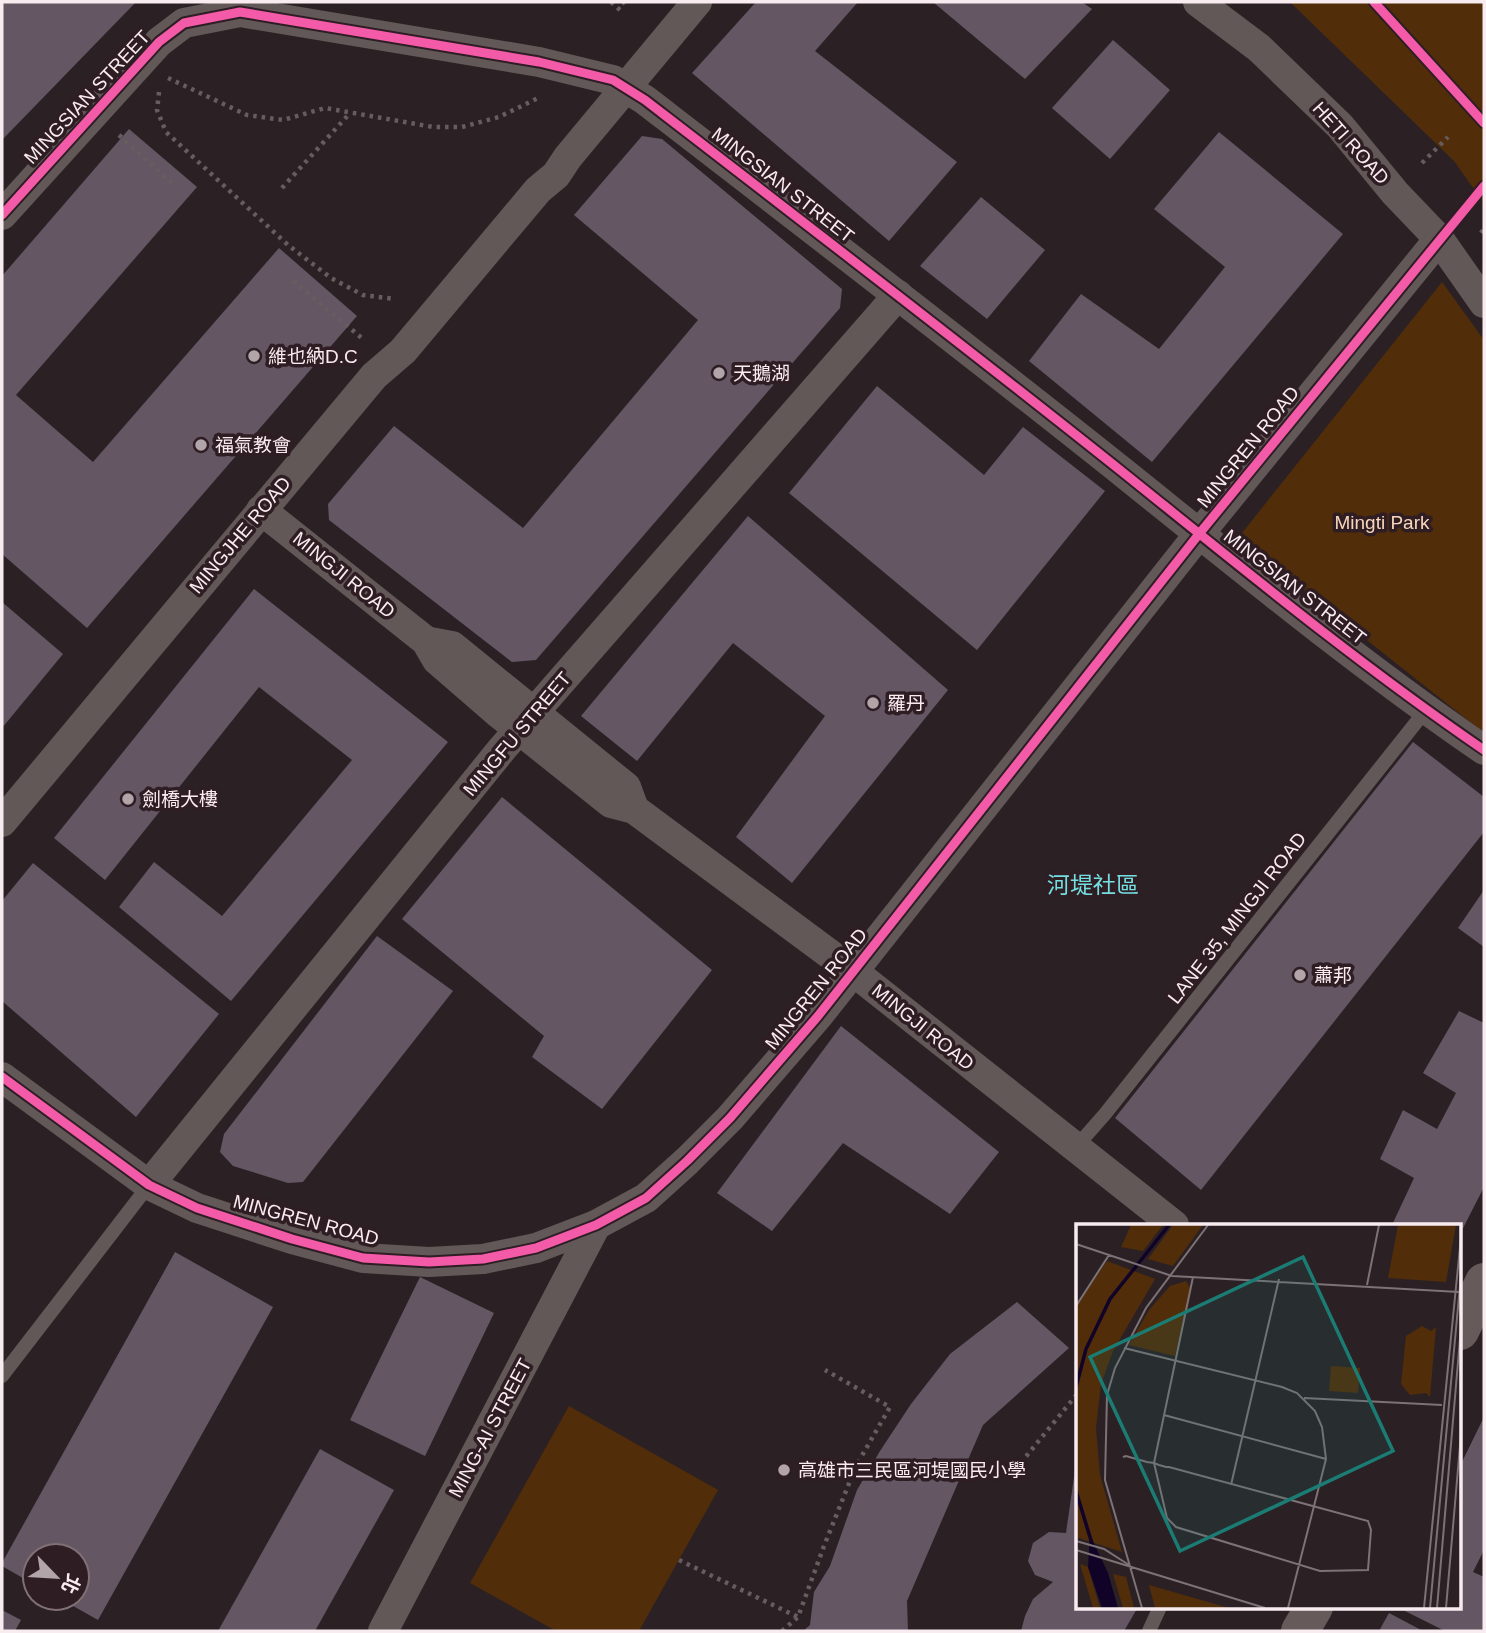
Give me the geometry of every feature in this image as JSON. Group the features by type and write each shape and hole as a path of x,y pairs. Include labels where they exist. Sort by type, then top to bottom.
{"street":[{"name":"MINGJHE ROAD","path":"620,83 675,2"},
{"name":"MINGJHE ROAD","path":"2,822 374,376 403,351 538,190 560,146 697,2"},
{"name":"HETI ROAD","path":"1198,2 1259,48 1340,126 1395,192 1439,239 1484,303"},
{"name":"MINGSIAN STREET","path":"2,215 159,42 184,23 211,16 240,12 539,62 620,83 898,295 1426,710 1484,750"},
{"name":"MINGREN ROAD","path":"2,1077 149,1185 197,1208 292,1239 363,1258 429,1262 484,1259 536,1248 596,1224 646,1198 687,1161 742,1103 818,1016 1199,534 1439,239"},
{"name":"MINGFU STREET","path":"149,1185 527,721 898,295"},
{"name":"MINGJI ROAD","path":"261,510 426,641 452,646 527,721 626,787 634,809 853,972 1173,1224"},
{"name":"MING-AI STREET","path":"383,1631 596,1224"},
{"path":"1462,1327 1484,1282"},
{"path":"1300,1631 1313,1608"}],"lane":[{"name":"LANE 35, MINGJI ROAD","path":"1076,1147 1426,710"},
{"path":"2,1376 149,1185"},
{"path":"1149,1631 1160,1608"}],"path":[{"path":"611,2 620,10"},
{"path":"160,74 247,115 283,120 325,108 433,127 462,127 499,117 547,93"},
{"path":"159,86 157,110 166,132 288,245 331,278 363,295 396,299"},
{"path":"282,188 351,112"},
{"path":"110,127 174,185"},
{"path":"1422,163 1448,137"},
{"path":"293,281 363,339"},
{"path":"782,1631 799,1616 856,1466 890,1407 825,1370"},
{"path":"1010,1476 1076,1395"},
{"path":"679,1560 799,1616"}],"green space":[{"path":"1290,2 1484,2 1484,203 1454,161"},
{"name":"Mingti Park","path":"1442,282 1484,340 1484,733 1238,538"},
{"path":"569,1406 718,1490 639,1631 556,1631 470,1583"}],"building":[{"path":"2,2 136,2 2,140"},
{"path":"756,2 858,2 815,51 957,162 889,241 692,73"},
{"path":"933,2 1082,2 1092,9 1025,79"},
{"path":"1113,40 1170,90 1110,159 1052,108"},
{"name":"維也納D.C","path":"129,129 197,187 16,395 93,462 279,248 357,316 87,628 2,554 2,276"},
{"path":"1219,132 1343,234 1152,462 1029,361 1081,294 1159,349 1225,267 1154,209"},
{"name":"天鵝湖","path":"642,136 662,139 842,289 840,308 536,660 512,662 329,520 328,504 394,426 523,528 698,320 574,215"},
{"path":"981,197 1045,250 987,319 920,266"},
{"path":"877,386 984,475 1023,427 1105,491 977,650 789,493"},
{"name":"羅丹","path":"748,516 948,690 792,883 736,837 825,716 733,643 637,761 581,716"},
{"name":"劍橋大樓","path":"254,589 448,742 231,1001 119,907 154,862 222,916 352,760 259,687 105,880 54,838"},
{"path":"2,602 63,654 2,728"},
{"name":"蕭邦","path":"1413,742 1484,797 1484,832 1201,1190 1115,1118"},
{"path":"502,797 712,970 602,1109 532,1057 544,1036 402,919"},
{"path":"33,863 219,1014 136,1117 2,1001 2,901"},
{"path":"1484,890 1484,947 1458,928"},
{"path":"377,936 453,991 303,1182 288,1183 233,1166 220,1152 224,1134"},
{"path":"1459,1011 1484,1023 1484,1187 1462,1230 1462,1224 1392,1224 1414,1178 1380,1159 1403,1110 1437,1129 1456,1093 1423,1073"},
{"path":"841,1026 999,1152 950,1214 843,1143 772,1231 717,1193"},
{"path":"175,1252 273,1307 98,1620 84,1612 91,1612 91,1542 21,1542 21,1577 2,1566"},
{"path":"420,1277 494,1313 425,1456 350,1420"},
{"path":"1017,1302 1069,1348 983,1425 907,1601 908,1631 803,1631 810,1625 814,1592 830,1566 857,1490 880,1451 911,1404 950,1354"},
{"path":"1484,1417 1484,1550 1473,1572 1484,1577 1484,1631 1445,1631 1399,1608 1462,1608 1462,1462"},
{"path":"320,1449 394,1490 315,1631 218,1631"},
{"path":"1076,1463 1076,1608 1137,1608 1124,1631 1021,1631 1033,1599 1053,1582 1035,1575 1028,1561 1033,1543 1049,1532 1066,1533"},
{"path":"2,1610 21,1620 15,1631 2,1631"},
{"path":"1389,1613 1423,1631 1379,1631"}],"cycle path":[{"path":"1374,2 1484,123"},
{"path":"2,215 159,42 184,23 240,12 539,62 613,80 645,100 886,286 1347,650 1484,750"},
{"path":"2,1077 149,1185 197,1208 292,1239 363,1258 429,1262 483,1259 536,1248 596,1225 646,1198 730,1118 818,1016 1199,534 1484,186"}],"place":[{"name":"維也納D.C","path":"254,356"},
{"name":"天鵝湖","path":"719,373"},
{"name":"福氣教會","path":"201,445"},
{"name":"羅丹","path":"873,703"},
{"name":"劍橋大樓","path":"128,799"},
{"name":"蕭邦","path":"1300,975"},
{"name":"高雄市三民區河堤國民小學","path":"784,1470"}],"district":[{"name":"河堤社區","path":"1093,885"}]}
